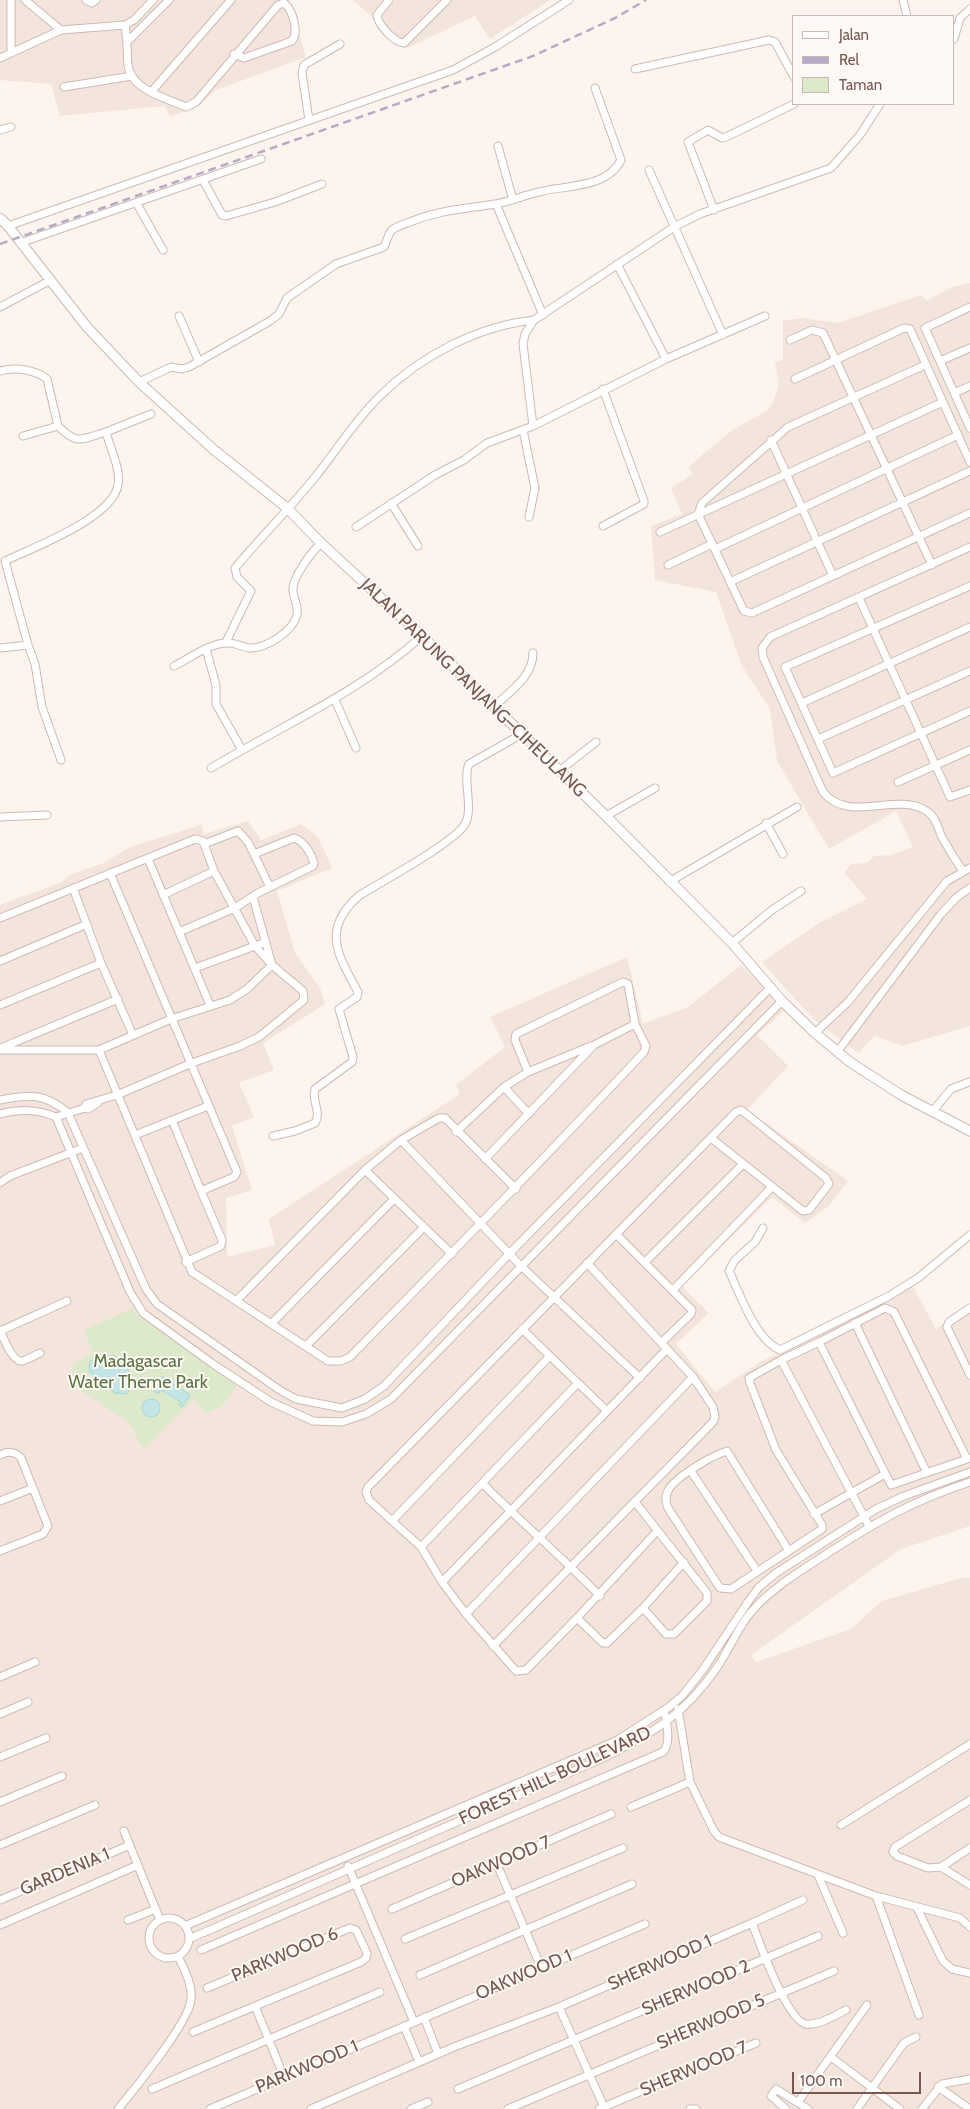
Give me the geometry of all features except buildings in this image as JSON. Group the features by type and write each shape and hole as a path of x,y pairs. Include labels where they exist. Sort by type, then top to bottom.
{"street":[{"path":"11,0 12,53"},
{"path":"25,0 61,30"},
{"path":"86,0 92,3 96,0"},
{"path":"0,58 61,30 125,25 134,20 153,0"},
{"path":"128,41 169,0"},
{"path":"152,91 231,0"},
{"path":"389,0 377,15 378,20 387,32 401,43 404,43 447,0"},
{"path":"8,226 453,70 495,47 569,0"},
{"path":"902,0 906,15"},
{"path":"125,25 128,41 128,66 132,76 141,86 186,107 191,106 234,54 278,5 284,4 288,6 291,11 295,35 292,41 244,58 234,54"},
{"path":"955,36 960,18 970,9"},
{"path":"635,69 769,40 775,42 792,73"},
{"path":"308,120 302,73 304,65 340,44"},
{"path":"64,87 132,76"},
{"path":"139,382 170,367 186,368 199,362 275,318 287,298 336,264 382,248 394,228 422,217 457,208 496,204 538,192 583,186 601,178 618,164 620,154 595,88"},
{"path":"714,210 688,142 708,130 722,138 726,137 792,105"},
{"path":"533,426 523,344 525,334 534,320 674,227 714,210 831,168 860,135 877,105"},
{"path":"0,130 10,127"},
{"path":"498,146 513,200"},
{"path":"20,243 261,159"},
{"path":"649,170 723,336"},
{"path":"203,180 222,215 226,216 275,202 322,184"},
{"path":"136,204 163,250"},
{"path":"496,204 543,314"},
{"name":"JALAN PARUNG PANJANG–CIHEULANG","path":"0,218 87,327 139,382 213,449 287,508 321,543 422,636 606,816 669,882 732,943 782,1001 815,1033 850,1062 901,1095 970,1130"},
{"path":"617,264 666,359"},
{"path":"0,307 49,281"},
{"path":"970,307 924,328 970,427"},
{"path":"178,316 199,362"},
{"path":"356,527 391,503 460,463 487,444 533,426 603,389 666,359 723,336 765,316"},
{"path":"226,642 251,591 237,577 235,568 316,476 380,396 414,368 471,336 518,322 534,320"},
{"path":"795,378 907,328 970,462"},
{"path":"790,340 812,330 823,332 932,565"},
{"path":"940,361 970,348"},
{"path":"925,365 788,427 771,440 702,503 698,514 744,611 752,613 970,513"},
{"path":"0,371 17,369 41,374 47,378 58,426 70,438 75,440 106,432 151,414"},
{"path":"954,393 970,386"},
{"path":"602,526 644,504 603,389"},
{"path":"660,532 942,402"},
{"path":"22,436 58,426"},
{"path":"523,430 535,488 529,518"},
{"path":"61,760 42,707 35,664 2,562 74,529 95,515 113,497 118,486 118,478 106,432"},
{"path":"668,565 802,508 958,436"},
{"path":"771,440 833,576"},
{"path":"730,582 970,471"},
{"path":"391,503 418,546"},
{"path":"174,666 206,649 226,642 255,648 276,638 287,630 297,615 298,606 293,589 307,558 321,543"},
{"path":"815,1033 848,1002 887,951 947,881 967,870 942,837 933,817 927,811 898,805 851,806 832,802 824,792 763,657 762,648 770,638 970,547"},
{"path":"970,586 872,627 786,667 834,773 970,711"},
{"path":"859,598 950,797 970,790"},
{"path":"802,703 970,626"},
{"path":"211,768 335,700 401,655 422,636"},
{"path":"0,648 28,645"},
{"path":"206,649 216,684 216,704 242,750"},
{"path":"494,707 529,672 533,663 532,653"},
{"path":"818,739 970,671"},
{"path":"335,700 356,748"},
{"path":"273,1136 295,1131 315,1123 319,1114 314,1095 315,1089 352,1062 353,1057 339,1008 357,997 358,992 337,952 335,936 347,906 360,895 449,840 465,824 468,811 469,782 466,771 469,764 522,734"},
{"path":"559,771 596,742"},
{"path":"898,782 970,750"},
{"path":"606,816 655,788"},
{"path":"669,882 766,823 797,807"},
{"path":"0,817 47,815"},
{"path":"766,823 783,854"},
{"path":"204,844 238,831 248,842 270,887"},
{"path":"178,932 235,908 270,887 313,866 313,859 305,846 294,838 254,854"},
{"path":"0,918 200,839 204,844 214,871 255,946 272,965 303,991 304,1000 259,1037 117,1095 86,1104 85,1108 56,1117"},
{"path":"148,859 210,1005"},
{"path":"163,895 214,871"},
{"path":"110,873 237,1172 234,1177 201,1190"},
{"path":"73,888 101,962 133,1036"},
{"path":"838,1051 941,914 957,897 970,888"},
{"path":"732,943 772,910 801,891"},
{"path":"253,897 272,965"},
{"path":"0,961 86,924"},
{"path":"195,968 266,942"},
{"path":"0,1005 101,962"},
{"path":"0,1049 99,1050 171,1019 238,995 272,965"},
{"path":"99,1050 186,1262 192,1272 328,1361 341,1361 350,1357 452,1254 479,1223 516,1189 644,1052 646,1046 635,1024 628,984 623,982 516,1034 515,1040 528,1072"},
{"path":"0,1100 14,1097 45,1097 68,1113 146,1289 157,1304 281,1391 311,1403 342,1408 365,1399 384,1386 510,1254 771,988"},
{"path":"0,1049 118,998"},
{"path":"0,1114 16,1110 40,1110 56,1117 130,1292 143,1313 213,1364 271,1402 314,1421 342,1422 366,1414 391,1399 742,1044 782,1001"},
{"path":"456,1132 504,1087 528,1072 594,1045 635,1024"},
{"path":"485,1159 594,1045"},
{"path":"932,1112 952,1089 969,1082"},
{"path":"504,1087 529,1114"},
{"path":"135,1135 208,1106"},
{"path":"657,1532 600,1596 526,1670 516,1671 466,1614 442,1582 421,1547 369,1500 366,1492 368,1487 484,1370 553,1296 736,1112 741,1110 826,1178 829,1184 806,1211 772,1187 711,1138"},
{"path":"236,1301 365,1170 401,1140 442,1118 516,1189"},
{"path":"172,1120 222,1243 186,1262"},
{"path":"401,1140 521,1266 640,1378"},
{"path":"0,1183 10,1176 83,1148"},
{"path":"646,1261 743,1164"},
{"path":"365,1170 452,1254"},
{"path":"673,1290 772,1187"},
{"path":"271,1324 394,1198"},
{"path":"306,1346 424,1227"},
{"path":"764,1228 756,1242 735,1260 729,1271 756,1326 768,1342 780,1350 889,1296 918,1278 970,1235"},
{"path":"616,1234 646,1261 690,1307 691,1314 662,1342"},
{"path":"493,1646 713,1422 715,1417 714,1407 693,1377 587,1263"},
{"path":"40,1353 22,1361 18,1360 7,1347 0,1331 67,1301"},
{"path":"789,1551 727,1451 691,1471 670,1488 665,1499 668,1508 720,1588 731,1589 757,1571 789,1551 822,1529 822,1525 776,1450 750,1383 749,1378 753,1374 885,1308 894,1312 969,1459 893,1485 819,1342"},
{"path":"970,1308 949,1322 946,1327 970,1375"},
{"path":"855,1323 927,1473"},
{"path":"522,1329 549,1357 608,1410"},
{"path":"442,1582 668,1348"},
{"path":"393,1520 549,1357"},
{"path":"781,1360 850,1494 869,1526"},
{"path":"466,1614 693,1377"},
{"path":"421,1547 578,1384"},
{"path":"0,1455 7,1452 15,1453 21,1458 48,1526 46,1530 0,1551"},
{"path":"691,1471 757,1571"},
{"name":"FOREST HILL BOULEVARD","path":"185,1926 346,1859 616,1741 676,1701 702,1671 759,1587 776,1573 864,1516 904,1496 970,1472"},
{"path":"814,1514 886,1474"},
{"name":"FOREST HILL BOULEVARD","path":"189,1939 601,1759 649,1735 678,1712 707,1682 725,1656 744,1622 757,1606 803,1569 869,1526 911,1503 970,1482"},
{"path":"483,1484 539,1539 571,1566 600,1596"},
{"path":"0,1501 34,1488"},
{"path":"635,1502 707,1593 707,1600 674,1634 670,1635 666,1634 643,1608"},
{"path":"577,1618 603,1643 607,1643 643,1608 684,1562"},
{"path":"0,1677 35,1662"},
{"path":"676,1701 690,1782 714,1831 719,1837 876,1896 960,1918 970,1927"},
{"path":"0,1714 28,1702"},
{"path":"201,1950 663,1752 667,1747 664,1710"},
{"path":"0,1757 46,1738"},
{"path":"840,1825 970,1744"},
{"path":"0,1802 62,1776"},
{"path":"631,1807 690,1782"},
{"path":"970,1800 896,1846 894,1852 897,1856 928,1868 941,1866 970,1848"},
{"path":"0,1845 95,1805"},
{"name":"OAKWOOD 7","path":"392,1909 611,1814"},
{"path":"124,1831 160,1920"},
{"name":"GARDENIA 1","path":"0,1900 130,1845"},
{"path":"405,1939 510,1897 623,1848"},
{"path":"346,1859 355,1885 414,2022"},
{"path":"497,1864 541,1967"},
{"path":"0,1925 138,1865"},
{"path":"941,1866 970,1885"},
{"path":"818,1875 843,1933"},
{"path":"420,1975 632,1884"},
{"path":"876,1896 919,2015"},
{"name":"SHERWOOD 1","path":"310,2109 438,2054 559,2007 803,1900"},
{"path":"916,1908 943,1961 952,1969 970,1973"},
{"path":"128,1920 156,1909"},
{"path":"174,1919 185,1926 189,1939 188,1946 178,1956 165,1957 158,1955 150,1944 151,1930 160,1920 174,1919"},
{"path":"752,1923 766,1958 796,2018 803,2023 815,2024 846,2010"},
{"name":"OAKWOOD 1","path":"404,2026 645,1924"},
{"name":"PARKWOOD 6","path":"207,1988 354,1927 367,1953 366,1958 361,1962 254,2006"},
{"name":"SHERWOOD 2","path":"458,2089 818,1936"},
{"path":"118,2109 174,2036 191,2003 189,1982 178,1956"},
{"name":"SHERWOOD 5","path":"508,2109 834,1970"},
{"path":"152,2089 380,1992"},
{"path":"798,2102 867,2005"},
{"path":"193,2032 254,2006 284,2077"},
{"path":"559,2007 589,2074 601,2108"},
{"path":"424,2017 438,2054"},
{"path":"404,2026 419,2062"},
{"name":"PARKWOOD 1","path":"210,2109 404,2026"},
{"path":"857,2109 904,2043 916,2037"},
{"name":"SHERWOOD 7","path":"601,2108 756,2042"},
{"path":"831,2057 900,2109"},
{"path":"922,2109 938,2087 947,2082 970,2079"},
{"path":"938,2087 970,2109"},
{"path":"786,2109 772,2098 771,2093 773,2090 780,2089 808,2109"},
{"path":"411,2109 428,2102"},
{"path":"690,2109 696,2109"}],"shaded area":[{"path":"0,0 289,0 306,57 216,90 195,109 170,116 164,106 60,116 51,84 0,80"},
{"path":"353,0 550,0 490,39 475,16 407,48"},
{"path":"970,283 970,1026 902,1046 874,1036 858,1053 812,1018 762,962 821,922 867,899 844,872 852,864 867,863 874,856 892,855 913,847 896,811 829,849 777,761 770,709 742,666 716,592 655,580 651,526 682,514 671,488 693,474 688,467 731,431 768,410 774,400 779,384 775,362 783,360 783,321 802,318 838,323 921,295 926,301 953,287"},
{"path":"248,821 261,840 301,824 318,837 332,868 277,891 295,953 320,988 325,1004 263,1043 274,1070 239,1083 254,1117 232,1126 252,1190 226,1198 227,1257 275,1245 269,1219 460,1094 456,1085 505,1047 490,1017 627,957 643,1024 688,1007 741,965 763,986 785,1010 757,1035 788,1066 747,1110 848,1181 829,1206 805,1223 772,1197 682,1286 709,1313 676,1344 715,1392 762,1361 877,1306 912,1285 936,1329 970,1306 970,1526 901,1549 751,1655 756,1662 851,1629 882,1601 961,1578 970,1578 970,2109 0,2109 0,905 62,882 69,875 104,863 130,847 201,825 204,834"}],"green space":[{"name":"Madagascar Water Theme Park","path":"132,1309 140,1318 238,1384 223,1405 206,1413 193,1399 143,1450 130,1423 68,1382 74,1364 93,1352 84,1330"}],"water":[{"path":"115,1356 127,1365 134,1383 127,1394 115,1393 89,1371 90,1362 94,1359"},
{"path":"163,1377 190,1395 182,1407 179,1405 181,1402 161,1390 158,1394 154,1391"},
{"path":"147,1399 155,1399 160,1404 158,1415 147,1417 142,1412 142,1404"}],"railway":[{"path":"0,244 533,56 615,18 646,0"}]}
